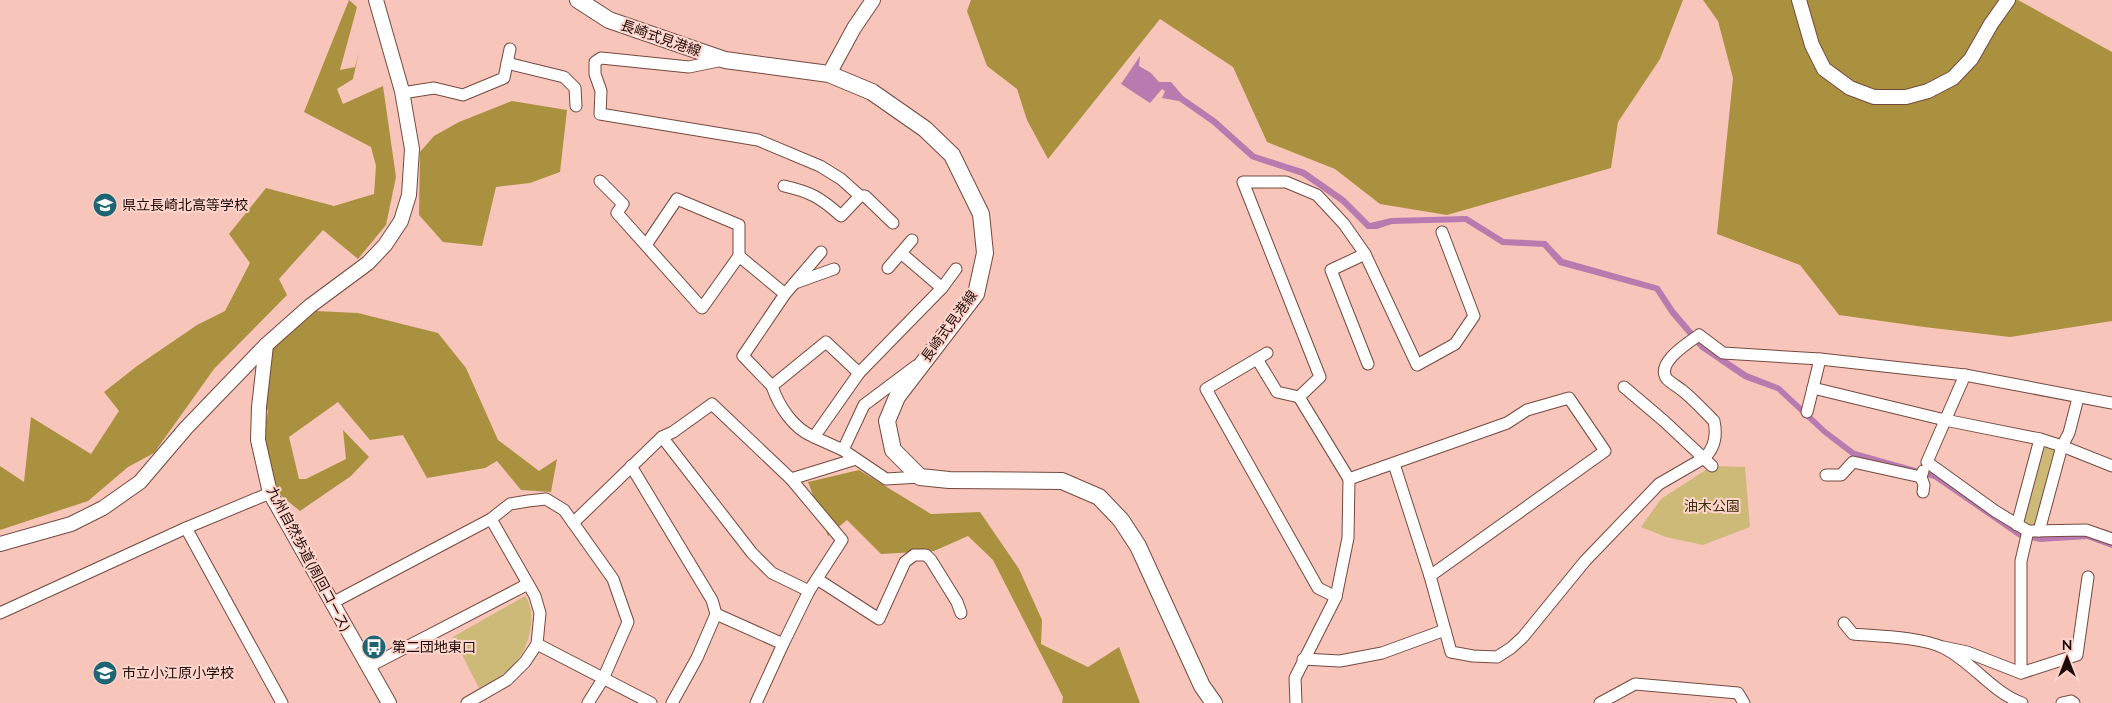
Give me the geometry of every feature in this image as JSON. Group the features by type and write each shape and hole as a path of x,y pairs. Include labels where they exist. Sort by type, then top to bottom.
{"main road":[{"name":"長崎式見港線","path":"578,0 609,20 725,60 829,74 872,92 925,129 952,155 981,214 985,253 976,294 897,397 887,421 893,450 920,477"},
{"path":"920,477 949,480 1062,481 1099,497 1121,520 1138,546 1202,686 1214,703"}],"street":[{"path":"0,544 71,524 103,508 140,482 186,428 266,345 310,306 368,264 385,245 400,221 409,195 412,149 402,93 376,0"},
{"path":"829,74 854,28 873,0"},
{"path":"1799,0 1812,45 1824,69 1850,88 1874,97 1906,97 1928,91 1953,78 1971,59 1991,24 2008,0"},
{"path":"402,93 434,88 463,95 482,88 504,78 510,49"},
{"path":"725,60 690,67 601,58 595,62 595,74 601,91 600,114 758,140 820,166 842,179 860,196 865,196 893,223"},
{"path":"507,63 564,77 575,88 576,106"},
{"path":"600,181 623,204 617,213 702,308 739,256 740,225 677,199 646,245"},
{"path":"1300,397 1320,377 1243,182 1286,182 1317,195 1344,224 1365,254 1417,365 1455,344 1474,316 1442,232"},
{"path":"784,186 808,192 826,202 841,216 860,196"},
{"path":"888,268 912,240"},
{"path":"821,252 785,294 743,356 772,386 776,399 800,432 843,450 886,479 920,477"},
{"path":"901,253 942,288"},
{"path":"1365,254 1331,270 1368,364"},
{"path":"739,256 785,294"},
{"path":"794,284 834,269"},
{"path":"814,438 859,373 942,288 956,269"},
{"path":"1708,462 1716,440 1714,421 1693,399 1667,378 1665,371 1666,364 1676,351 1699,335 1723,353 1820,359 1965,375 2112,403"},
{"path":"772,386 826,342 859,373"},
{"name":"九州自然歩道(周回コース)","path":"266,345 259,407 258,440 270,492 389,703"},
{"path":"1267,353 1206,389 1318,588 1336,597"},
{"path":"843,450 864,405 927,357"},
{"path":"1257,359 1277,392 1300,397 1349,478 1348,538 1336,597 1295,678 1296,703"},
{"path":"1807,412 1820,359"},
{"path":"1923,492 1924,485 1921,477 1965,375"},
{"path":"1624,387 1708,462"},
{"path":"1813,388 1945,420 2040,439 2112,466"},
{"path":"1349,478 1394,464 1507,422 1527,410 1569,398 1605,451 1430,576"},
{"path":"2021,673 2021,561 2062,446 2069,433 2078,398"},
{"path":"573,523 662,437 673,432 712,404 791,478 842,540 809,591 782,644 756,703"},
{"path":"662,437 752,553 772,573 809,591"},
{"path":"2017,525 2040,439"},
{"path":"791,478 856,459"},
{"path":"1394,464 1430,576 1451,652 1473,656 1497,657 1523,637 1585,561 1658,484 1708,462"},
{"path":"1826,475 1841,475 1853,462 1921,477"},
{"path":"1927,462 2017,525 2033,531 2086,530 2112,539"},
{"path":"631,466 712,600 716,614 697,658 672,703"},
{"path":"0,613 186,528 270,492"},
{"path":"332,603 490,519 510,504 546,499 564,510 613,579 628,622 603,679 588,703"},
{"path":"467,703 507,680 525,662 537,644 540,613 535,596 490,519"},
{"path":"186,528 282,703"},
{"path":"817,579 880,619 905,562 914,555 926,555 957,602 961,613"},
{"path":"1844,623 1853,634 1903,638 1967,652 2021,673 2076,655 2088,577"},
{"path":"368,667 528,584"},
{"path":"716,614 782,644"},
{"path":"1303,659 1340,662 1382,652 1445,630"},
{"path":"537,644 650,703"},
{"path":"1943,648 1964,661 2004,693 2022,703"},
{"path":"1600,703 1635,684 1738,693 1744,703"},
{"path":"2062,703 2071,701 2074,703"}],"green space":[{"path":"2043,447 2057,451 2034,526 2023,522"},
{"name":"油木公園","path":"1712,466 1745,467 1750,527 1703,545 1666,537 1641,527 1661,499"},
{"path":"525,596 531,611 531,620 528,638 521,655 513,666 479,688 453,637"}],"shaded area":[{"path":"349,0 357,7 340,70 355,67 359,52 353,79 337,89 343,104 383,86 396,177 386,225 358,259 323,230 279,279 287,295 214,369 154,453 128,467 88,501 0,530 0,466 24,482 31,417 91,454 119,411 104,392 137,366 197,325 225,311 250,263 229,234 266,188 334,206 374,194 376,166 371,147 304,112"},
{"path":"971,0 1683,0 1660,59 1618,122 1611,168 1447,215 1380,204 1335,169 1267,142 1233,67 1160,19 1048,159 1027,120 1017,89 987,66 967,11"},
{"path":"1703,0 2018,0 2112,52 2112,321 2010,337 1839,315 1800,265 1717,234 1733,78 1718,21"},
{"path":"1140,56 1139,66 1151,73 1159,82 1171,82 1183,96 1216,119 1255,154 1305,170 1345,198 1370,223 1391,218 1467,216 1504,239 1546,241 1563,259 1659,286 1675,310 1704,344 1747,373 1780,386 1827,430 1855,451 1937,474 2021,531 2088,533 2112,542 2112,548 2087,539 2040,542 2018,537 1934,479 1853,457 1823,434 1777,391 1744,379 1700,349 1670,314 1655,291 1559,265 1543,247 1502,245 1465,222 1392,224 1377,229 1367,229 1341,203 1302,176 1251,159 1212,124 1179,101 1162,98 1165,91 1162,89 1150,103 1121,84"},
{"path":"512,101 567,110 560,172 530,183 496,187 482,246 443,242 419,215 420,152 434,136 459,122"},
{"path":"316,311 358,313 438,333 466,368 498,440 539,471 557,459 551,492 521,490 497,461 485,468 427,478 403,435 370,440 338,402 289,437 299,479 306,479 346,459 343,430 369,457 351,476 300,511 278,493 261,445 268,411 259,395 263,357"},
{"path":"859,470 931,514 980,512 1019,569 1042,620 1041,644 1088,667 1119,647 1140,703 1062,703 1063,697 993,560 968,536 934,551 881,554 847,520 828,536 808,482"}],"place":[{"name":"県立長崎北高等学校","path":"105,205"},
{"name":"第二団地東口","path":"374,647"},
{"name":"市立小江原小学校","path":"105,673"}]}
